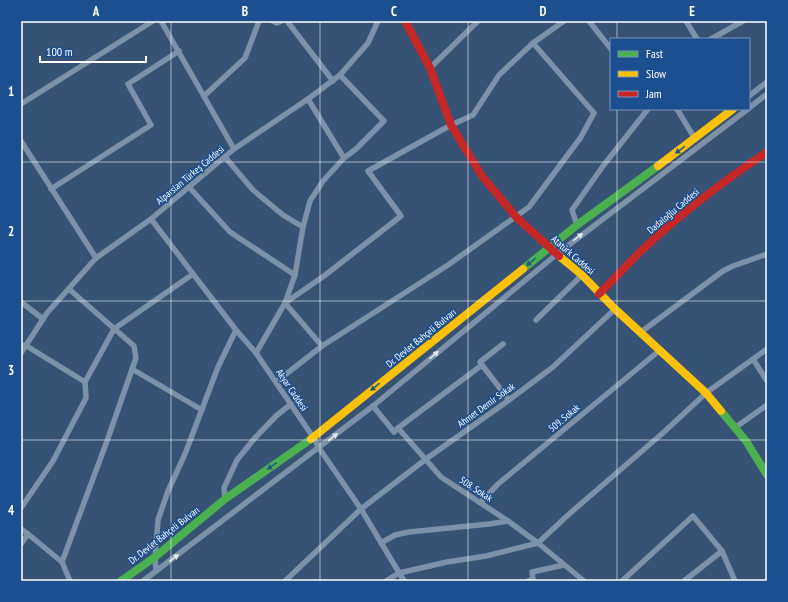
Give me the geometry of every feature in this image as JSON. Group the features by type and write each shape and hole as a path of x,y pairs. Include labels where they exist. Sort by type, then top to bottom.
{"street":[{"path":"21,104 153,21"},
{"path":"161,21 234,149"},
{"path":"204,96 245,58 259,21"},
{"path":"273,21 277,23 281,21"},
{"path":"287,21 333,81"},
{"name":"Alparslan Türkeş Caddesi","path":"21,353 43,319 96,258 151,219 234,149 333,81 368,43 378,21"},
{"name":"Atatürk Caddesi","path":"405,21 430,68 451,125 482,176 516,217 549,248 582,275 599,294 706,393 736,427 767,476"},
{"path":"430,68 478,21"},
{"path":"285,303 324,276 401,216 368,171 451,125 473,115 499,76 533,43 564,21"},
{"path":"589,21 610,48"},
{"path":"686,21 696,38"},
{"path":"713,38 743,21"},
{"path":"276,382 322,346 448,265 516,217 529,207 540,193 581,137 594,113 533,43"},
{"path":"51,189 151,125 128,84 179,51"},
{"path":"256,352 285,303 295,275 303,227 310,201 323,181 344,158 356,149 384,121 340,75"},
{"path":"750,95 767,82"},
{"path":"750,108 767,94"},
{"path":"308,99 344,158"},
{"path":"577,224 572,210 603,166 647,110"},
{"path":"678,110 695,139"},
{"name":"Dr. Devlet Bahçeli Bulvarı","path":"121,581 155,557 225,499 313,437 577,224 695,139 732,110"},
{"path":"142,581 319,448 373,406 557,254 748,110"},
{"path":"21,142 96,258"},
{"name":"Dadaloğlu Caddesi","path":"599,294 640,252 684,214 730,176 767,152"},
{"path":"225,157 253,190 284,216 303,227"},
{"path":"189,187 230,232 295,275"},
{"name":"Akyar Caddesi","path":"151,219 236,330 256,352 361,509 404,581"},
{"path":"640,332 722,271 767,254"},
{"path":"21,508 53,461 86,398 85,382 114,329 193,274"},
{"path":"536,320 582,275"},
{"path":"62,562 136,358 134,346 69,289"},
{"path":"21,302 43,319"},
{"path":"285,303 322,346"},
{"name":"Ahmet Demir Sokak","path":"285,581 361,509 426,459 510,400 553,367 615,309"},
{"path":"156,571 155,557 158,520 168,491 185,454 218,367 236,330"},
{"path":"398,428 503,344"},
{"path":"26,345 85,382"},
{"path":"386,581 399,573 447,562 486,556 538,543 706,393 767,349"},
{"name":"509. Sokak","path":"480,502 498,484 660,350"},
{"path":"753,359 767,381"},
{"path":"481,363 510,400"},
{"path":"132,369 202,410"},
{"path":"225,499 224,488 237,460 272,420 291,404"},
{"path":"736,427 767,405"},
{"name":"508. Sokak","path":"373,406 394,432 398,428 441,477 508,521 538,543 582,581"},
{"path":"622,581 693,516 722,551 735,581"},
{"path":"381,543 395,535 409,532 508,521"},
{"path":"21,529 62,562 70,581"},
{"path":"21,544 28,534"},
{"path":"684,581 722,551"},
{"path":"528,581 533,579 532,572 564,565"}],"traffic: fast":[{"path":"523,269 577,225 658,166"},
{"path":"721,411 746,441 767,475"},
{"path":"121,581 155,557 225,499 311,439"}],"traffic: slow":[{"path":"658,166 732,110"},
{"path":"559,256 582,275 615,309 706,393 721,411"},
{"path":"311,439 523,269"}],"traffic: jam":[{"path":"405,21 430,68 451,125 482,176 516,217 559,256"},
{"path":"599,294 640,252 685,212 717,187 767,152"}]}
